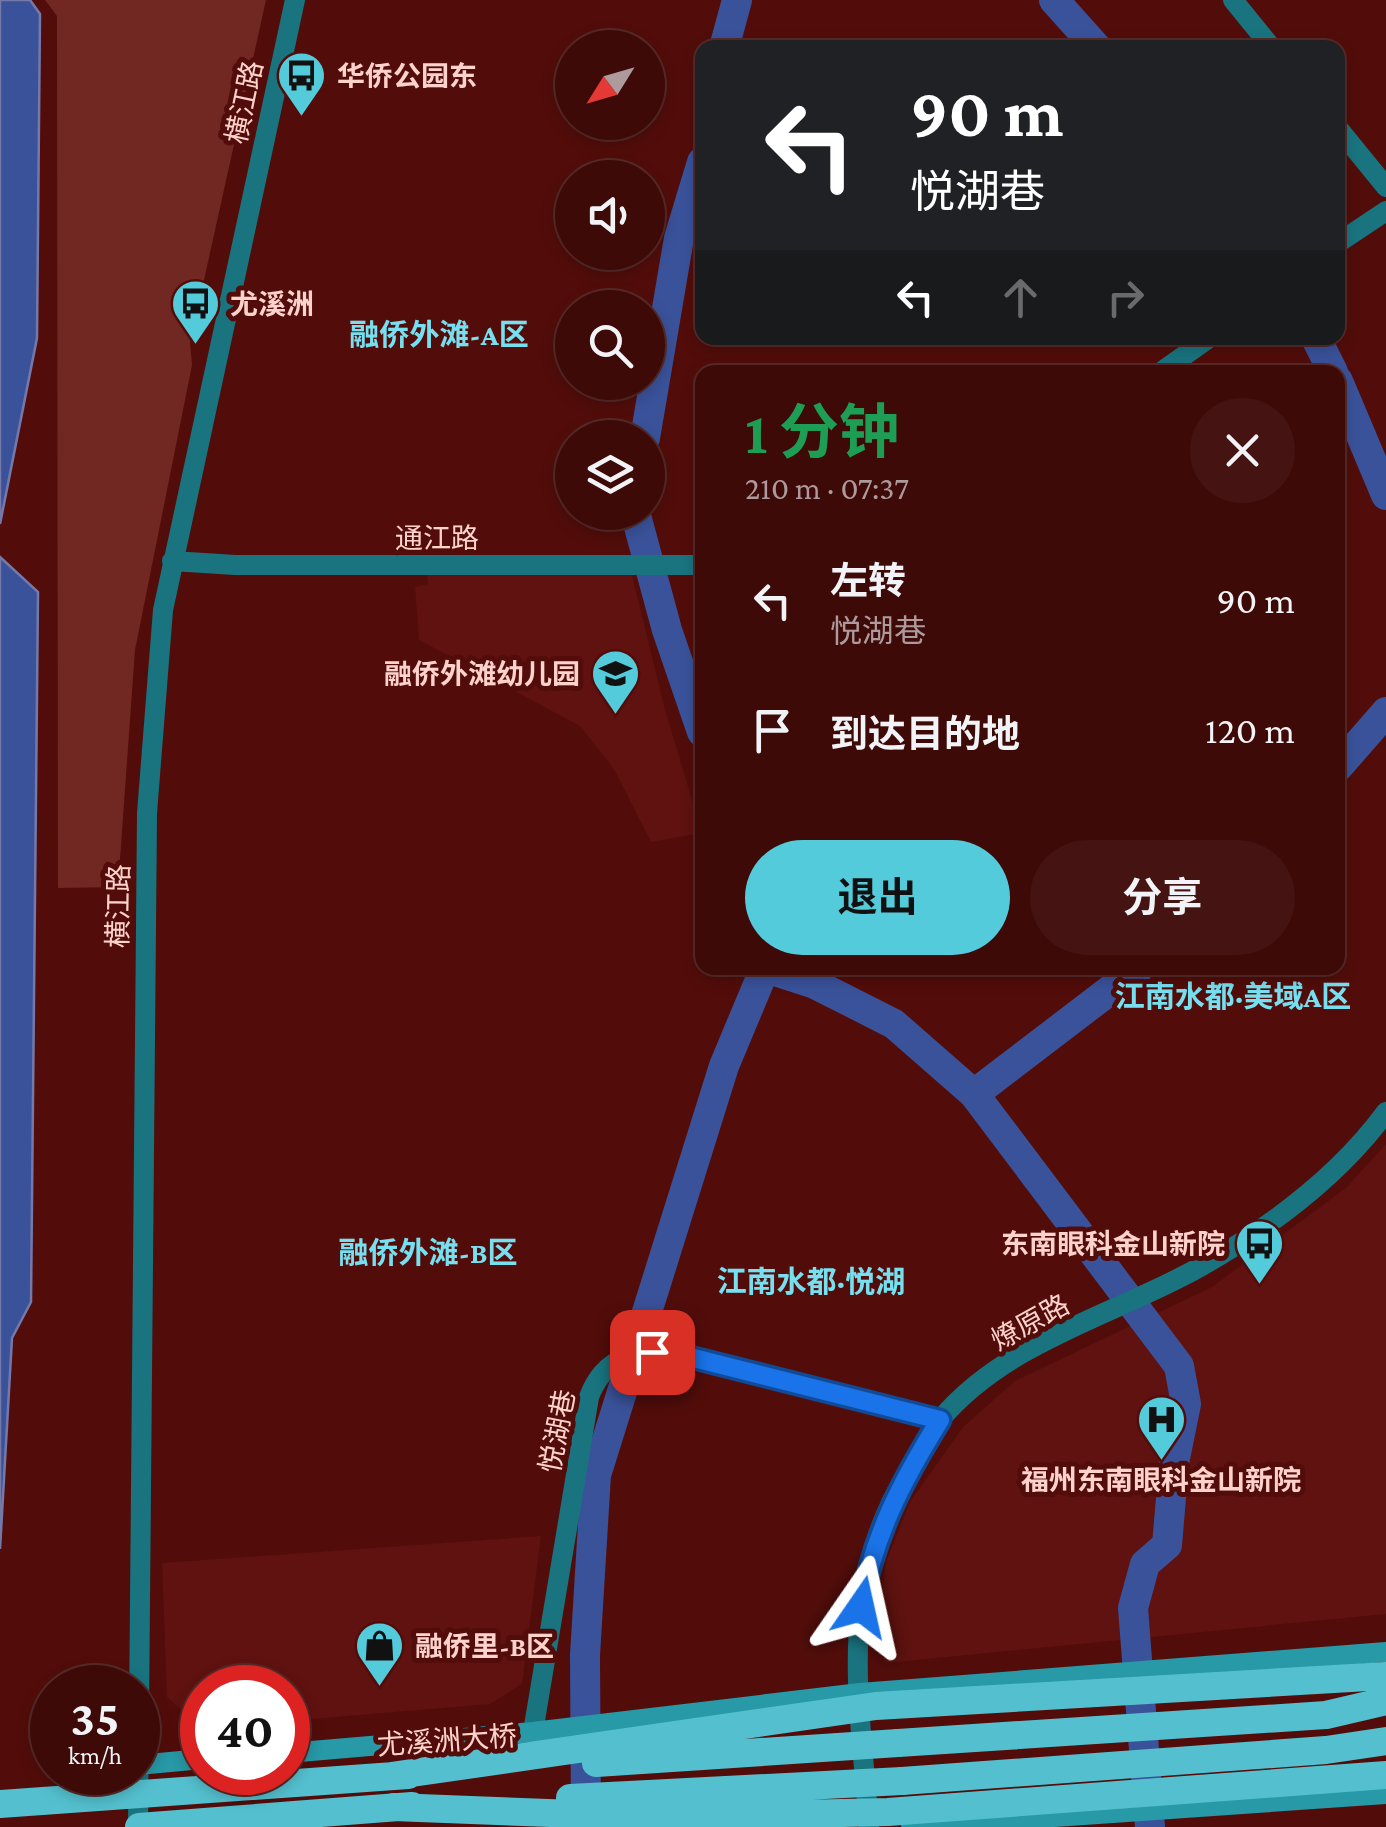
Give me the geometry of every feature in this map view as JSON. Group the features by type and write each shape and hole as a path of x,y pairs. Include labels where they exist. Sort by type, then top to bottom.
{"highway":[{"path":"391,1776 876,1706 1386,1676"},
{"name":"尤溪洲大桥","path":"0,1804 1326,1715 1386,1701"},
{"path":"139,1827 393,1807 902,1781 1326,1750 1386,1741"},
{"path":"393,1807 655,1818 888,1812 1386,1775"}],"main road":[{"path":"310,1750 533,1732 860,1693 1386,1652"},
{"path":"911,1827 1386,1794"}],"street":[{"name":"横江路","path":"139,1665 147,813 160,630 295,0"},
{"path":"1233,0 1266,40"},
{"path":"1345,137 1386,188"},
{"path":"1345,238 1386,211"},
{"path":"1171,365 1198,345"},
{"name":"通江路","path":"172,561 235,565 695,565"},
{"name":"燎原路","path":"869,1827 860,1693 861,1607 873,1549 898,1488 940,1420 1014,1360 1221,1254 1311,1190 1364,1140 1386,1112"},
{"name":"悦湖巷","path":"533,1732 589,1397 596,1378 606,1367 620,1358 652,1352 674,1353 940,1420"},
{"name":"横江路","path":"138,1795 139,1827"}],"shaded area":[{"path":"45,0 266,0 190,343 192,365 135,650 118,887 58,888 57,16"},
{"name":"融侨外滩幼儿园","path":"631,571 664,706 695,810 695,834 651,842 614,769 580,726 419,640 415,587 428,584 427,574"},
{"name":"福州东南眼科金山新院","path":"1386,1144 1386,1614 885,1663 880,1606 886,1562 910,1502 963,1427 1015,1381 1212,1287 1346,1188"},
{"path":"541,1536 522,1684 490,1704 310,1719 310,1665 180,1665 180,1709 167,1697 162,1563"}],"water":[{"path":"0,0 30,0 40,14 37,338 0,524"},
{"path":"0,557 38,592 31,1302 12,1338 0,1549"}],"waterway":[{"path":"726,40 737,0"},
{"path":"1054,0 1090,40"},
{"path":"648,420 679,238 695,185"},
{"path":"1320,345 1330,365"},
{"path":"1345,398 1386,495"},
{"path":"640,530 667,630 695,712"},
{"path":"1345,759 1386,712"},
{"path":"586,1824 585,1655 596,1475 724,1066 762,975"},
{"path":"787,975 815,984 894,1024 974,1094 1179,1366 1186,1404 1174,1463 1167,1545 1145,1564 1133,1608 1150,1827"},
{"path":"974,1094 1130,975"}],"place":[{"name":"华侨公园东","path":"302,118"},
{"name":"尤溪洲","path":"195,346"},
{"name":"融侨外滩幼儿园","path":"615,716"},
{"name":"东南眼科金山新院","path":"1260,1286"},
{"name":"福州东南眼科金山新院","path":"1161,1462"},
{"name":"融侨里-B区","path":"380,1688"}],"district":[{"name":"融侨外滩-A区","path":"439,335"},
{"name":"江南水都·美域A区","path":"1233,997"},
{"name":"融侨外滩-B区","path":"428,1253"},
{"name":"江南水都·悦湖","path":"811,1282"}],"route":[{"path":"652,1352 674,1353 940,1420 898,1488 882,1524 861,1607"}]}
